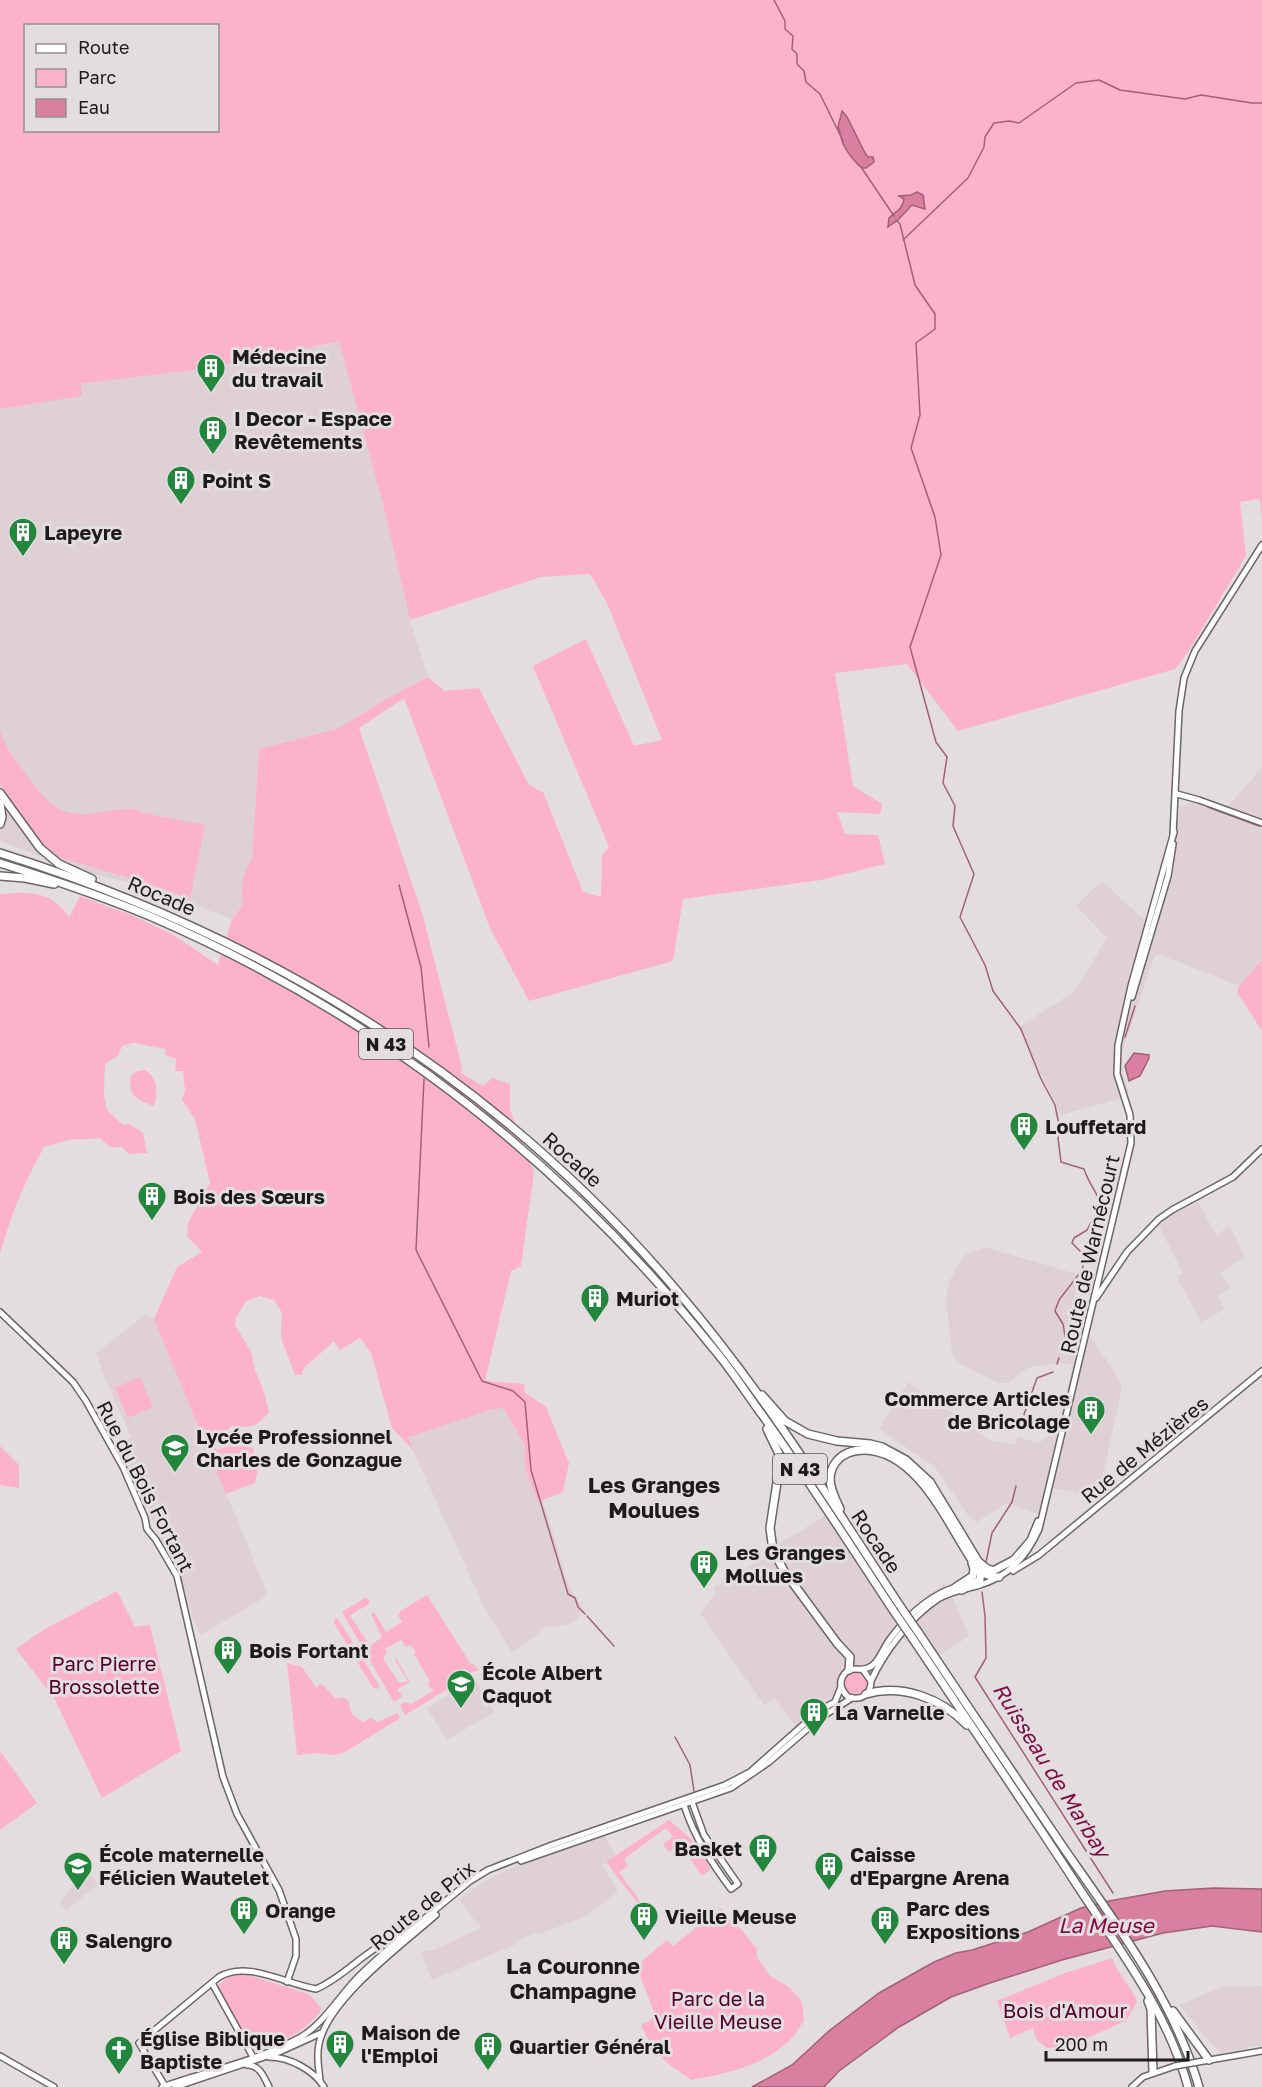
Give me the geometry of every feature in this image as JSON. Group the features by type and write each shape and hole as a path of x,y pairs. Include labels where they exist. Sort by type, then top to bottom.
{"highway":[{"path":"0,787 9,805"},
{"path":"0,793 33,840 59,864 135,900"},
{"path":"0,803 2,817 0,824"},
{"name":"Rocade","path":"0,853 135,900 209,933 294,976 416,1053 544,1153 607,1213 677,1291 756,1391 902,1608 914,1634 956,1689 1156,1986"},
{"name":"N 43","path":"0,863 96,895 205,941 348,1019 446,1087 538,1162 600,1219 661,1286 731,1371 894,1610 914,1634 981,1740 1130,1963 1166,2025 1181,2059 1188,2087"},
{"path":"0,876 25,878 96,895"},
{"path":"731,1371 764,1423 779,1454 779,1474 770,1528 773,1550 784,1571 850,1657 849,1670"},
{"path":"756,1391 765,1397 785,1421 808,1434 837,1441 882,1447 906,1460 930,1482 983,1578"},
{"path":"857,1540 835,1499 830,1481 831,1473 840,1457 857,1450 870,1450 893,1459 920,1479 973,1558 984,1567 989,1570 998,1569 1012,1561"},
{"path":"959,1588 973,1576 973,1558"},
{"path":"959,1588 983,1578 1001,1576"},
{"path":"866,1694 888,1690 928,1698 957,1714 981,1740"},
{"path":"1139,1979 1151,2009 1153,2072"},
{"path":"1156,1986 1209,2060"},
{"path":"1156,1986 1176,2023 1190,2056 1198,2087"}],"main road":[{"name":"Route de Warnécourt","path":"1001,1576 1013,1568 1034,1540 1039,1529 1131,1143 1130,1115 1117,1074 1118,1045 1173,832 1177,794 1180,695 1186,671 1195,651 1262,545"},
{"path":"1177,794 1262,823"},
{"path":"1093,1302 1127,1252 1159,1219 1233,1177 1262,1149"},
{"name":"Rue du Bois Fortant","path":"0,1312 73,1382 86,1401 123,1467 145,1518 147,1529 177,1576 223,1777 237,1814 279,1890 296,1939 296,1956 287,1982"},
{"name":"Rue de Mézières","path":"1001,1576 1038,1555 1262,1371"},
{"name":"Route de Warnécourt","path":"983,1578 1004,1569 1026,1551 1045,1502"},
{"path":"1034,1540 1035,1548 1044,1550"},
{"path":"1026,1551 1044,1550"},
{"path":"1026,1551 1031,1556 1038,1555"},
{"path":"849,1670 854,1668 863,1670 874,1664 891,1637 918,1608 942,1592 959,1588"},
{"path":"866,1694 871,1681 897,1638 938,1599 959,1588"},
{"name":"Route de Prix","path":"692,1800 750,1772 810,1718 835,1702 842,1677 849,1670"},
{"path":"863,1670 871,1681"},
{"path":"841,1687 845,1694 852,1698"},
{"name":"Route de Prix","path":"322,2084 317,2056 322,2032 345,1999 408,1937 470,1881 488,1870 552,1845 731,1788 754,1774 820,1718 852,1698 866,1694"},
{"path":"683,1803 694,1834 731,1889 738,1884 704,1835 692,1800"},
{"path":"302,2038 164,2087 139,2043 229,1971 244,1970 316,1989 376,1947 391,1939 408,1937"},
{"name":"Route de Prix","path":"302,2038 362,1974 408,1937"},
{"path":"212,1983 253,2057"},
{"path":"322,2032 321,2025 330,2008"},
{"name":"Route de Prix","path":"302,2038 322,2032"},
{"path":"176,2087 264,2057 302,2038"},
{"path":"1132,2087 1153,2072 1262,2051"},
{"path":"0,2056 56,2087"},
{"path":"253,2057 275,2057 293,2062 322,2084"},
{"path":"242,2065 256,2067 270,2087"}],"shaded area":[{"path":"339,341 384,508 410,620 428,677 337,729 259,749 252,860 243,903 232,919 143,886 74,869 0,841 0,406 76,385 210,368"},
{"path":"1262,768 1262,960 1239,986 1158,954 1154,957 1122,1053 1121,1066 1129,1094 1061,1115 1018,1028 1075,991 1107,938 1076,906 1102,881 1145,921 1160,913 1172,869 1180,807 1193,801 1224,811"},
{"path":"1198,1202 1216,1235 1230,1226 1245,1257 1221,1272 1230,1289 1218,1295 1225,1309 1201,1322 1177,1277 1183,1273 1159,1226 1168,1217"},
{"path":"984,1247 1080,1275 1067,1327 1089,1335 1118,1377 1122,1388 1098,1497 1052,1488 1044,1516 1007,1503 977,1522 970,1518 934,1466 879,1429 908,1382 989,1440 1015,1445 1018,1437 1039,1443 1059,1428 1073,1364 1030,1367 1009,1383 998,1383 957,1362 952,1353 946,1302 949,1282 963,1256"},
{"name":"Lycée Professionnel Charles de Gonzague","path":"146,1314 154,1319 266,1590 265,1597 201,1635 194,1622 181,1577 157,1532 144,1499 116,1443 131,1437 96,1353"},
{"path":"504,1408 525,1446 525,1468 538,1502 543,1500 569,1587 585,1611 574,1623 546,1626 535,1637 512,1652 485,1609 407,1437 490,1410"},
{"path":"825,1516 896,1624 945,1583 969,1636 931,1661 902,1638 874,1676 868,1696 839,1708 803,1736 774,1698 764,1705 700,1613 716,1593 714,1587 761,1560 780,1543"},
{"name":"École Albert Caquot","path":"475,1679 494,1712 447,1740 427,1708"},
{"path":"605,1836 615,1856 602,1865 618,1892 586,1916 515,1941 516,1944 432,1980 421,1952 436,1949 481,1928 460,1901 464,1895 490,1878 510,1869"},
{"name":"École maternelle Félicien Wautelet","path":"86,1870 98,1884 66,1910 60,1902"},
{"path":"1262,1986 1262,2045 1222,2053 1179,2005 1221,1987"}],"green space":[{"path":"0,0 1262,0 1262,521 1260,499 1240,502 1246,556 1188,652 1175,669 958,731 907,664 835,673 853,786 882,804 880,814 837,812 845,834 878,835 885,864 821,880 683,899 673,961 529,1001 490,928 404,698 359,728 422,913 462,1067 461,1073 483,1086 492,1078 510,1084 510,1110 534,1172 521,1266 511,1271 485,1381 525,1384 524,1392 546,1407 569,1463 563,1492 538,1502 525,1468 525,1446 504,1408 490,1410 408,1437 414,1451 392,1428 371,1353 360,1338 340,1350 334,1341 304,1368 301,1375 295,1375 282,1341 282,1313 274,1300 260,1296 246,1301 236,1318 235,1325 251,1352 269,1412 261,1421 253,1425 232,1426 212,1442 217,1450 235,1444 253,1448 258,1469 255,1483 226,1494 154,1319 177,1267 202,1252 187,1236 188,1223 210,1183 195,1119 182,1100 185,1091 183,1071 175,1071 176,1059 165,1055 166,1049 133,1043 122,1046 118,1056 105,1064 104,1095 107,1110 123,1125 129,1124 143,1133 147,1153 129,1154 122,1147 110,1147 99,1138 69,1140 44,1147 19,1199 0,1254 0,894 29,893 47,897 62,908 69,917 80,896 131,915 172,934 218,965 232,919 243,903 243,880 252,859 259,749 337,729 428,677 445,691 479,688 529,785 543,792 583,892 601,897 602,855 609,847 533,666 586,639 634,746 662,740 607,603 590,574 541,577 410,620 384,508 339,341 210,368 81,384 82,396 0,409"},
{"path":"0,729 11,754 38,790 56,807 65,812 86,814 133,809 205,825 190,899 144,882 53,856 42,847 0,784"},
{"path":"1262,960 1262,1031 1237,992 1239,986"},
{"path":"144,1070 152,1076 156,1085 154,1106 136,1097 131,1089 130,1077 137,1071"},
{"path":"140,1377 153,1407 128,1418 115,1388"},
{"path":"0,1446 19,1465 19,1488 0,1485"},
{"name":"Parc Pierre Brossolette","path":"117,1591 135,1627 150,1625 181,1751 102,1798 54,1698 16,1649 45,1629"},
{"path":"427,1595 470,1663 479,1670 467,1674 461,1681 405,1715 400,1705 404,1702 412,1704 434,1690 428,1685 430,1681 414,1654 416,1652 411,1645 406,1647 401,1640 385,1649 387,1652 383,1658 399,1683 408,1681 395,1660 396,1658 410,1682 398,1689 398,1692 402,1693 401,1698 394,1702 342,1612 365,1598 369,1600 369,1604 350,1615 370,1646 382,1637 371,1614 374,1612 386,1632 402,1622 398,1615 401,1611"},
{"path":"335,1618 338,1619 379,1685 378,1689 373,1688 334,1623"},
{"path":"287,1663 302,1667 317,1689 319,1684 323,1685 336,1699 342,1697 348,1700 352,1714 363,1722 371,1718 378,1722 397,1713 400,1718 347,1751 336,1755 317,1753 297,1755"},
{"path":"856,1672 865,1675 868,1684 865,1693 856,1696 847,1693 844,1684 847,1675"},
{"path":"0,1751 37,1803 0,1830"},
{"path":"669,1820 691,1839 711,1869 702,1876 681,1845 669,1852 663,1844 673,1837 666,1828 624,1859 628,1866 619,1872 642,1904 644,1903 648,1908 642,1912 606,1862"},
{"name":"Parc de la Vieille Meuse","path":"721,1908 733,1925 739,1927 757,1949 757,1957 770,1976 789,1987 802,2002 804,2021 790,2040 768,2056 744,2068 691,2080 661,2057 641,2025 656,2017 636,1966 667,1940 673,1946"},
{"name":"Bois d'Amour","path":"1112,1958 1137,2002 1127,2019 1066,2047 1047,2048 1036,2039 1033,2028 1010,2038 997,2001 1065,1973"},
{"path":"244,1974 309,1994 322,2009 300,2031 254,2053 217,1986 231,1975"}],"water":[{"path":"842,111 865,153 868,157 873,157 874,162 866,168 862,168 855,162 844,145 838,127"},
{"path":"917,192 923,195 925,209 912,205 888,227 889,218 903,202 904,199 899,196"},
{"path":"1134,1053 1149,1055 1149,1058 1140,1076 1129,1081 1125,1066"},
{"name":"La Meuse","path":"1213,1888 1262,1889 1262,1932 1212,1926 1163,1933 1062,1960 951,1997 899,2027 839,2071 824,2087 752,2087 792,2065 830,2030 879,1993 934,1962 956,1953 1028,1932 1081,1908 1165,1891"}],"waterway":[{"name":"Ruisseau de Marbay","path":"774,0 785,21 785,29 793,36 792,49 797,54 797,64 804,71 806,82 820,94 843,141"},
{"path":"903,240 968,178 984,147 985,137 994,123 1009,121 1019,123 1076,83 1099,80 1120,90 1185,99 1201,95 1262,103"},
{"name":"Ruisseau de Marbay","path":"861,167 894,216"},
{"name":"Ruisseau de Marbay","path":"896,220 900,224 915,285 935,314 935,329 916,343 920,415 911,448 935,517 941,555 910,647 936,742 947,757 943,783 955,806 953,826 974,874 960,917 985,965 993,991 1021,1029 1041,1079 1055,1105 1059,1125 1061,1162 1084,1169 1101,1204 1087,1230 1074,1238 1072,1243 1082,1253 1083,1269 1059,1300 1055,1311 1063,1324 1065,1336"},
{"path":"1208,807 1259,826"},
{"path":"399,885 421,967 429,1047"},
{"path":"1125,1037 1135,1006"},
{"path":"424,1079 416,1250 482,1381 513,1391 525,1402 531,1470 568,1594 575,1598 578,1607 585,1614"},
{"name":"Ruisseau de Marbay","path":"1062,1350 1064,1343"},
{"name":"Ruisseau de Marbay","path":"1057,1364 1059,1358"},
{"name":"Ruisseau de Marbay","path":"1021,1423 1037,1378 1053,1372"},
{"name":"Ruisseau de Marbay","path":"986,1562 992,1533 1012,1502 1016,1486"},
{"name":"Ruisseau de Marbay","path":"982,1592 986,1658 975,1677 1113,1893"},
{"path":"587,1616 614,1646"},
{"path":"675,1737 690,1765 694,1791"}],"place":[{"name":"Médecine du travail","path":"211,394"},
{"name":"I Decor - Espace Revêtements","path":"213,456"},
{"name":"Point S","path":"181,506"},
{"name":"Lapeyre","path":"23,558"},
{"name":"Louffetard","path":"1024,1152"},
{"name":"Bois des Sœurs","path":"152,1222"},
{"name":"Muriot","path":"595,1324"},
{"name":"Commerce Articles de Bricolage","path":"1091,1436"},
{"name":"Lycée Professionnel Charles de Gonzague","path":"175,1474"},
{"name":"Les Granges Mollues","path":"704,1590"},
{"name":"Bois Fortant","path":"228,1676"},
{"name":"École Albert Caquot","path":"461,1710"},
{"name":"La Varnelle","path":"814,1738"},
{"name":"Basket","path":"763,1874"},
{"name":"École maternelle Félicien Wautelet","path":"78,1892"},
{"name":"Caisse d'Epargne Arena","path":"829,1892"},
{"name":"Orange","path":"244,1936"},
{"name":"Vieille Meuse","path":"644,1942"},
{"name":"Parc des Expositions","path":"885,1946"},
{"name":"Salengro","path":"64,1966"},
{"name":"Maison de l'Emploi","path":"340,2070"},
{"name":"Quartier Général","path":"488,2072"},
{"name":"Église Biblique Baptiste","path":"119,2076"}],"district":[{"name":"Les Granges Moulues","path":"654,1496"},
{"name":"La Couronne Champagne","path":"573,1978"}]}
